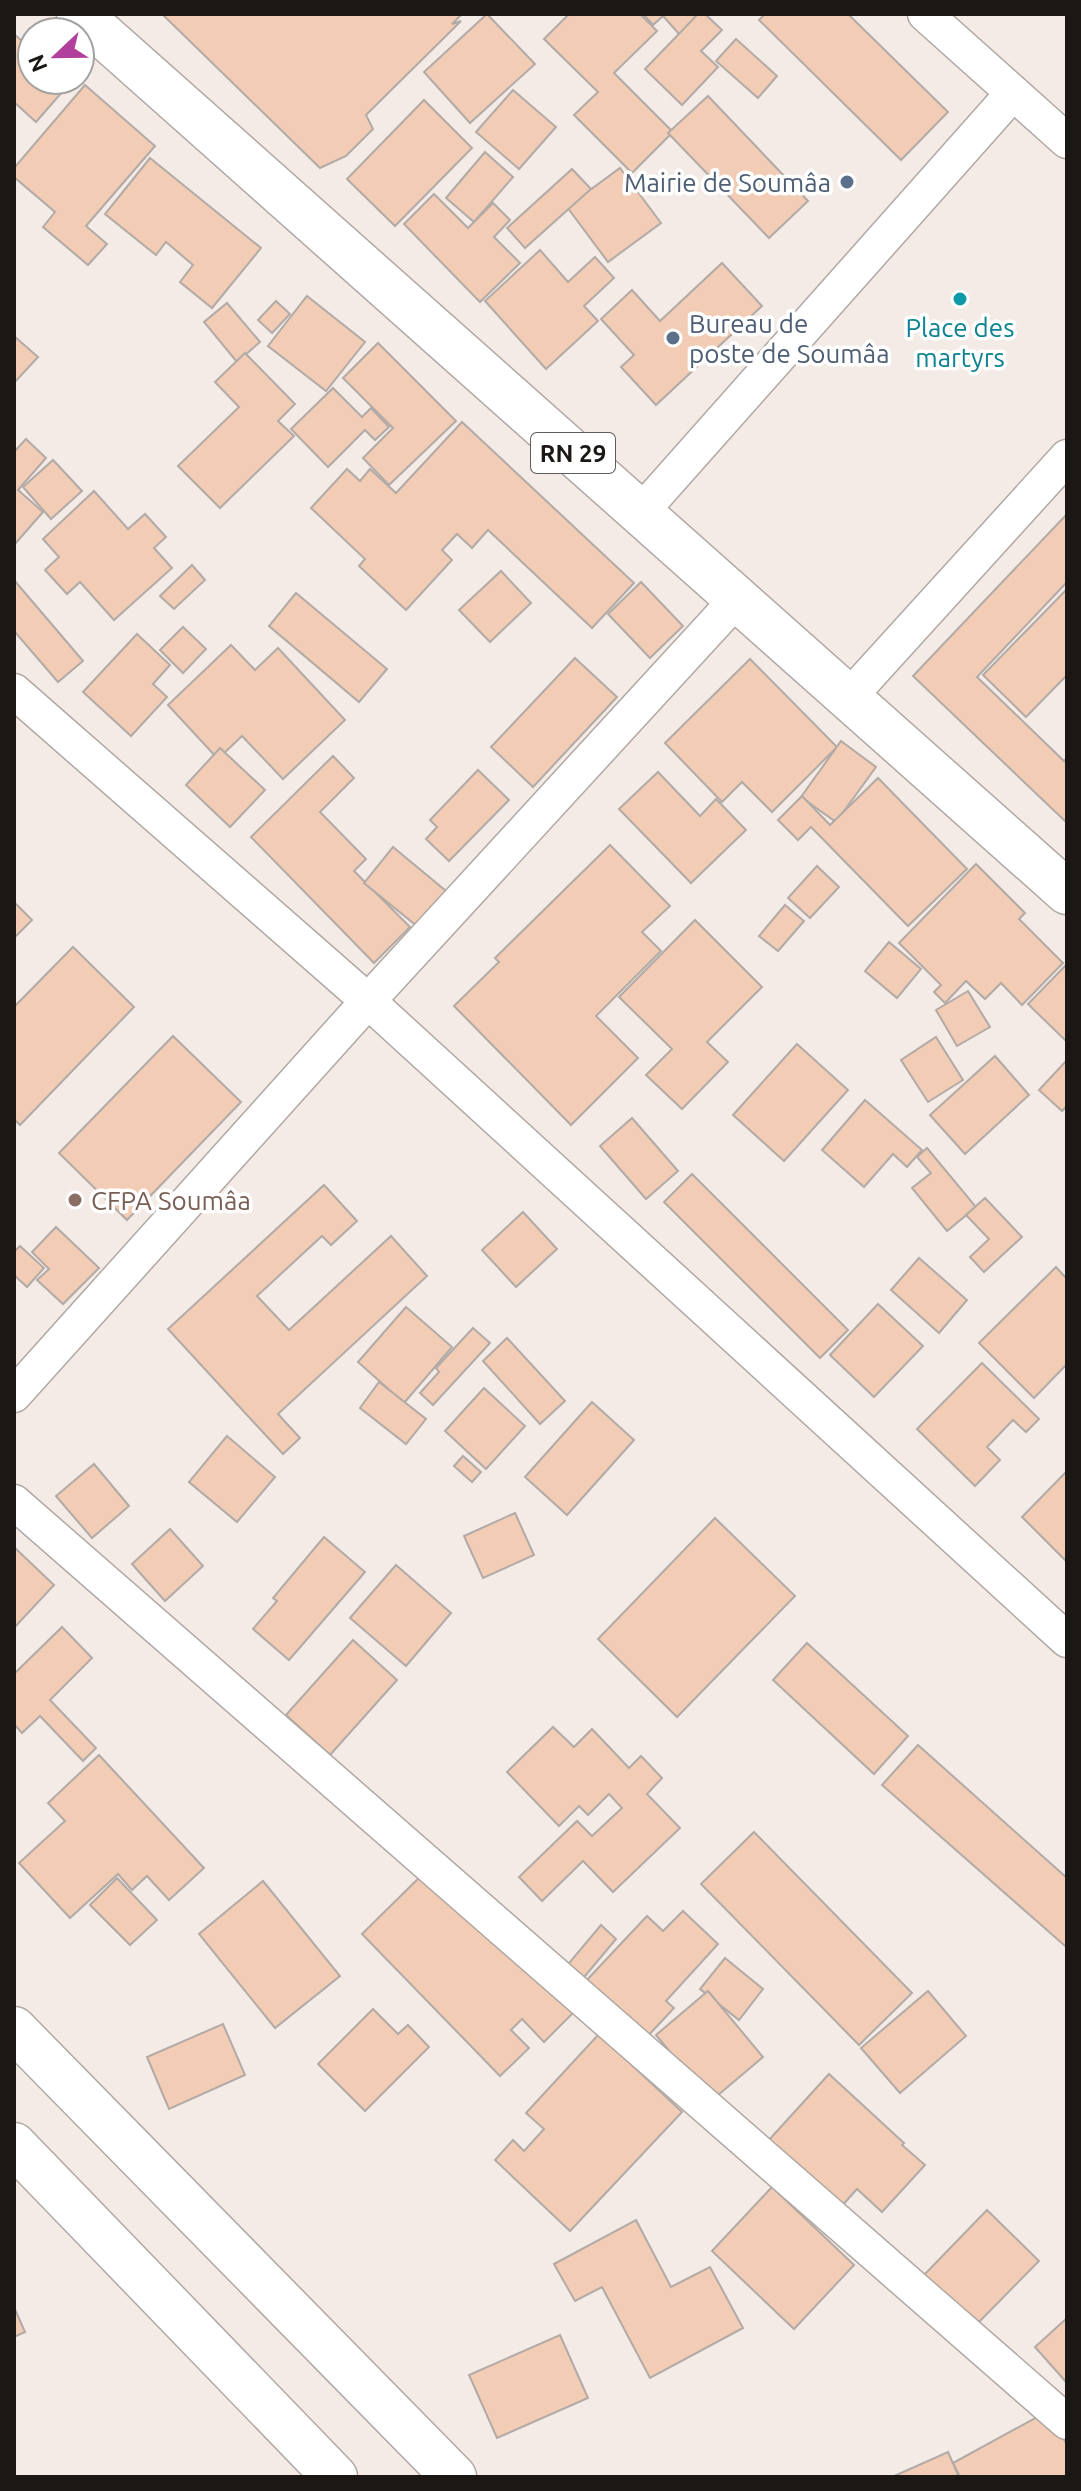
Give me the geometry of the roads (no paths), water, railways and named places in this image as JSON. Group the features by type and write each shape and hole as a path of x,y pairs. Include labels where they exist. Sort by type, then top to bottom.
{"main road":[{"name":"RN 29","path":"79,14 1067,892"},
{"path":"14,2029 454,2477"},
{"path":"14,2145 335,2477"}],"street":[{"path":"925,14 1067,141"},
{"path":"641,512 1013,93"},
{"path":"849,697 1067,457"},
{"path":"14,1395 368,1001 738,598"},
{"path":"14,691 368,1001 1067,1640"},
{"path":"14,1502 1067,2422"}],"place":[{"name":"Mairie de Soumâa","path":"847,182"},
{"name":"Place des martyrs","path":"960,299"},
{"name":"Bureau de poste de Soumâa","path":"673,338"},
{"name":"CFPA Soumâa","path":"75,1200"}]}
